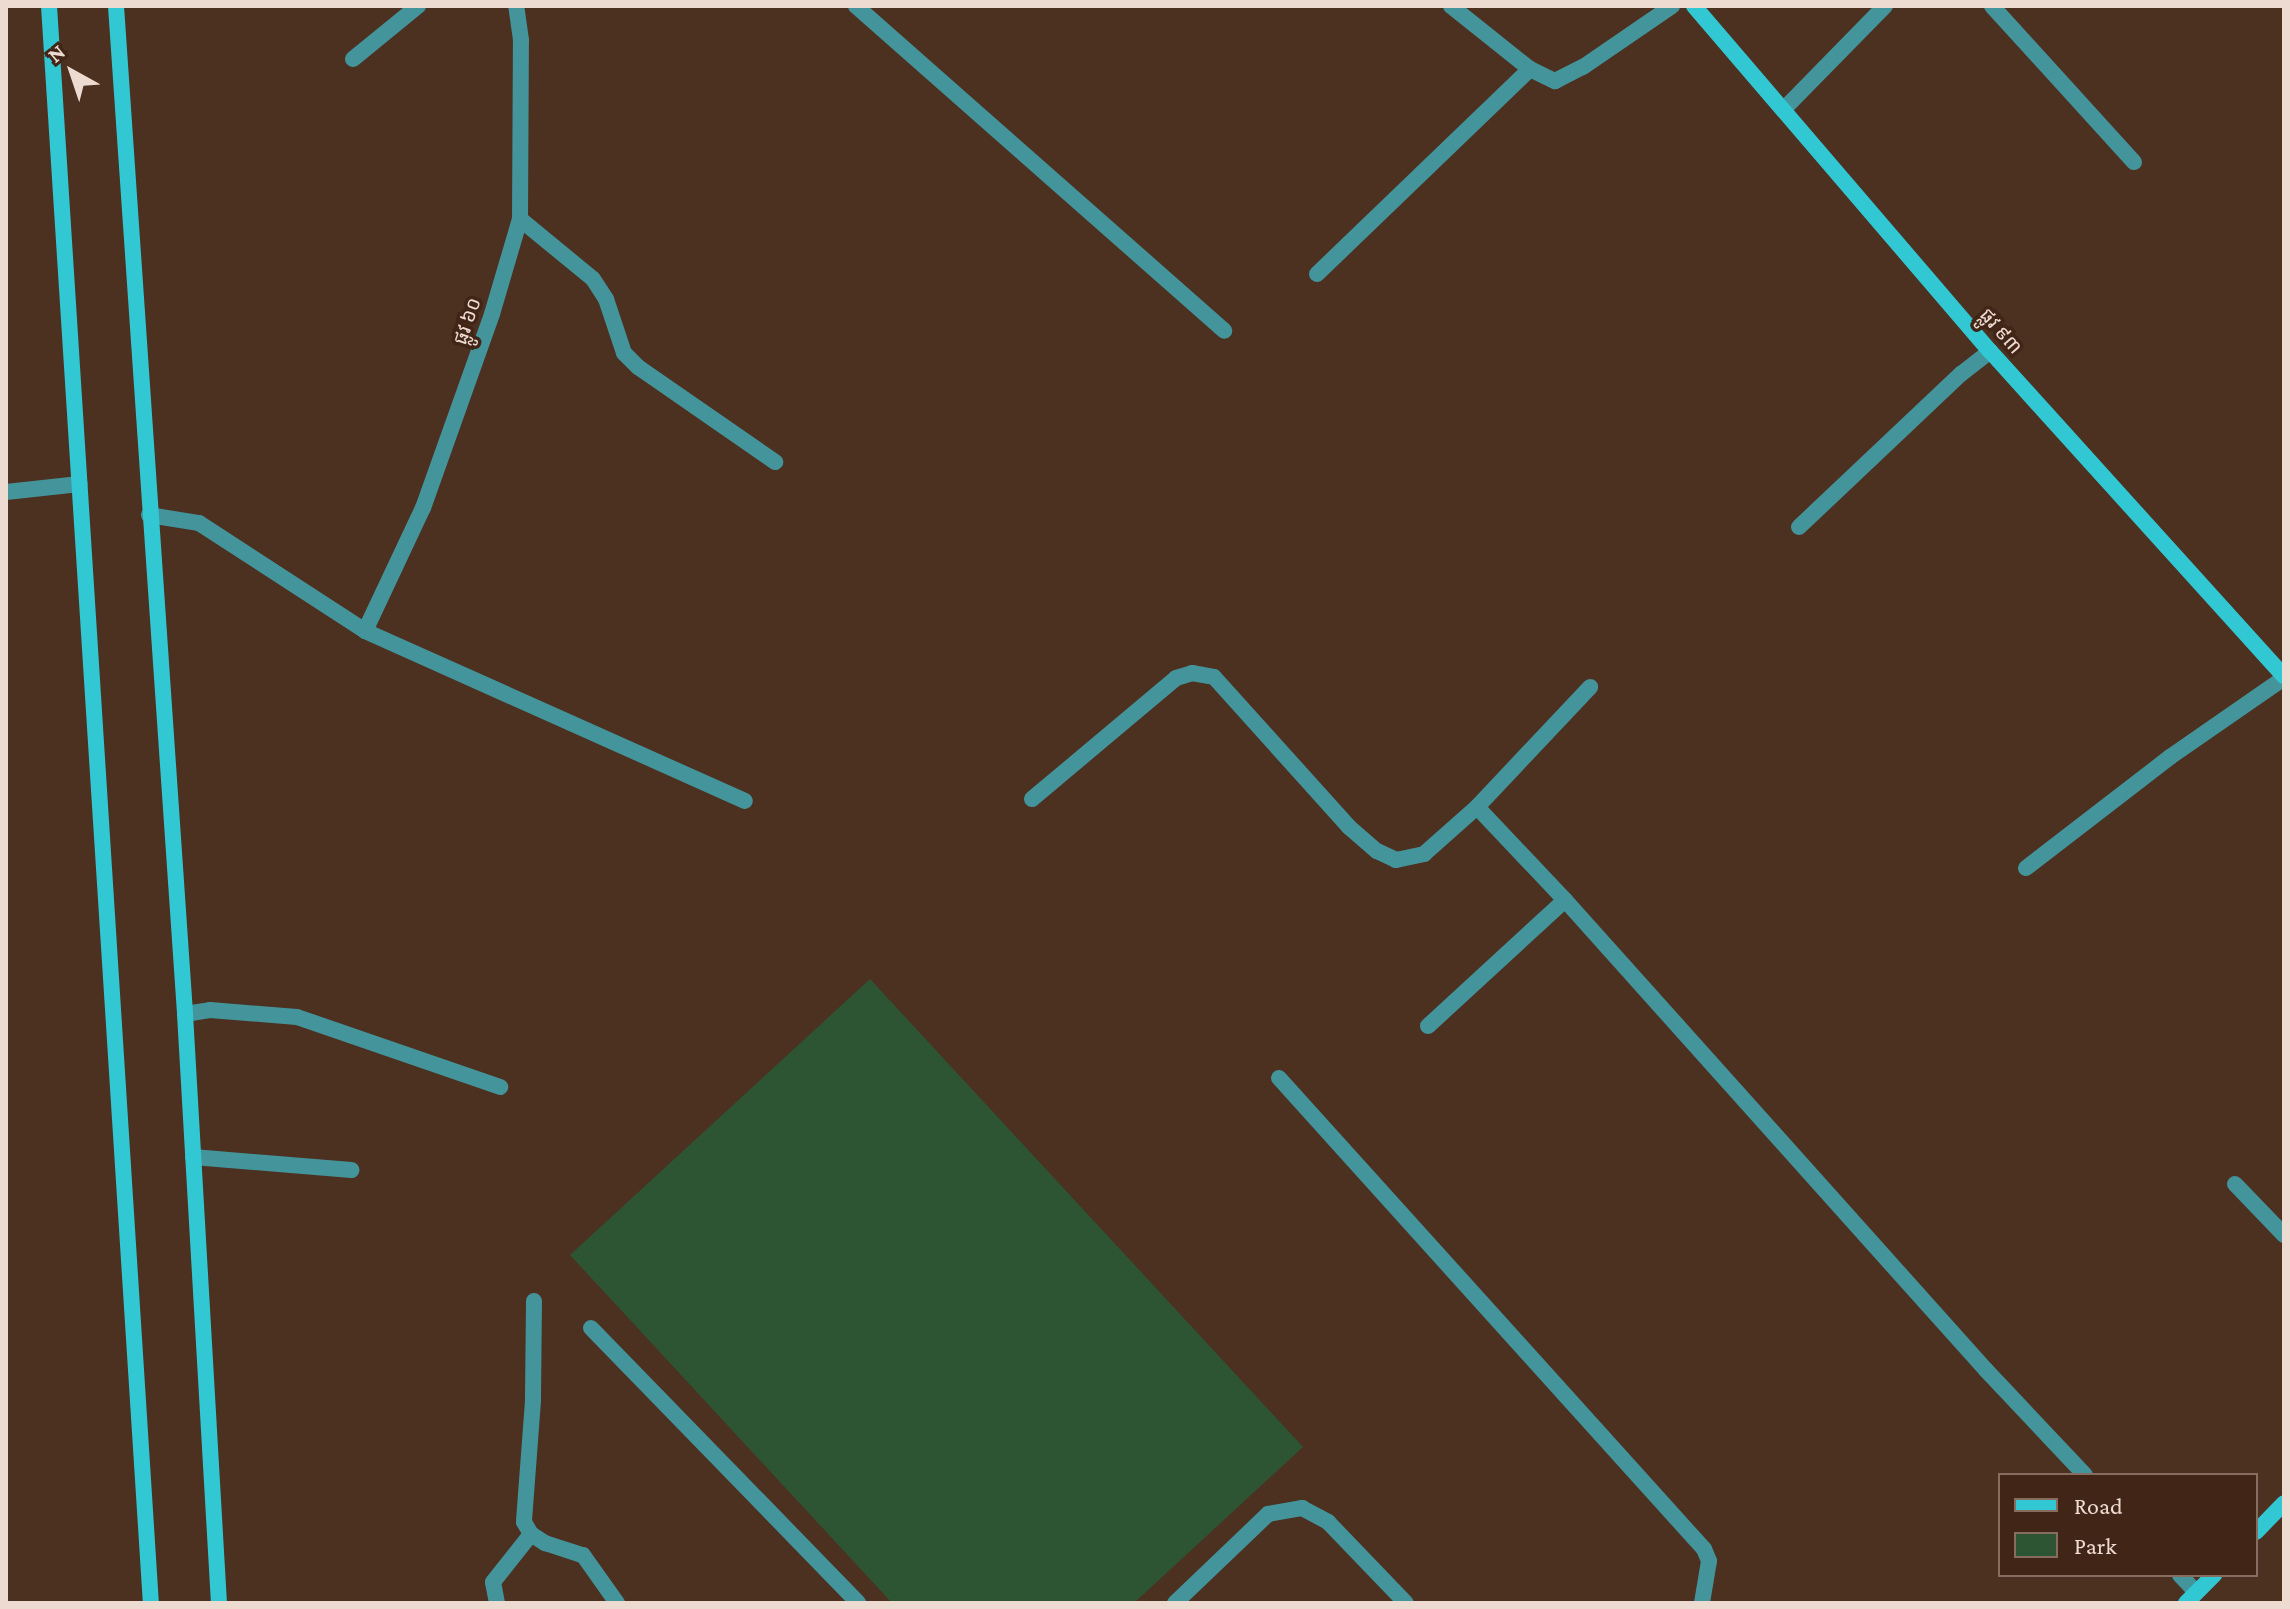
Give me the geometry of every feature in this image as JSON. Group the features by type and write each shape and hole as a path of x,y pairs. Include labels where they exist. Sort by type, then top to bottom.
{"street":[{"path":"49,6 151,1603"},
{"path":"116,6 185,1014 219,1603"},
{"path":"353,59 418,6"},
{"name":"ផ្លូវ ៦០","path":"365,631 423,508 492,314 520,219 521,40 516,6"},
{"path":"856,6 1224,331"},
{"path":"1451,6 1530,69 1555,81 1583,67 1672,6"},
{"name":"ផ្លូវ ៩៣","path":"1694,6 1785,108 1990,351 2284,677"},
{"path":"1785,108 1885,6"},
{"path":"1992,6 2134,162"},
{"path":"1317,274 1530,69"},
{"path":"520,219 593,279 606,299 624,353 638,367 775,462"},
{"path":"1799,527 1961,374 1990,351"},
{"path":"6,492 80,484"},
{"path":"149,515 199,523 365,631 745,801"},
{"path":"1032,799 1176,678 1192,673 1214,677 1349,827 1377,851 1396,860 1424,854 1477,807 1590,687"},
{"path":"2026,868 2170,757 2284,677"},
{"path":"1477,807 1565,900 1986,1370 2083,1473"},
{"path":"1428,1026 1565,900"},
{"path":"185,1014 210,1010 297,1017 500,1087"},
{"path":"1279,1078 1704,1549 1709,1561 1702,1603"},
{"path":"193,1157 351,1170"},
{"path":"2235,1184 2284,1235"},
{"path":"534,1301 533,1401 524,1522 531,1534 583,1555 617,1603"},
{"path":"591,1328 858,1603"},
{"path":"2258,1530 2284,1503"},
{"path":"1175,1603 1268,1514 1302,1508 1328,1522 1406,1603"},
{"path":"497,1603 493,1582 531,1534"},
{"path":"2181,1577 2191,1598 2212,1577"}],"green space":[{"path":"870,979 1303,1447 1134,1603 892,1603 570,1255"}]}
